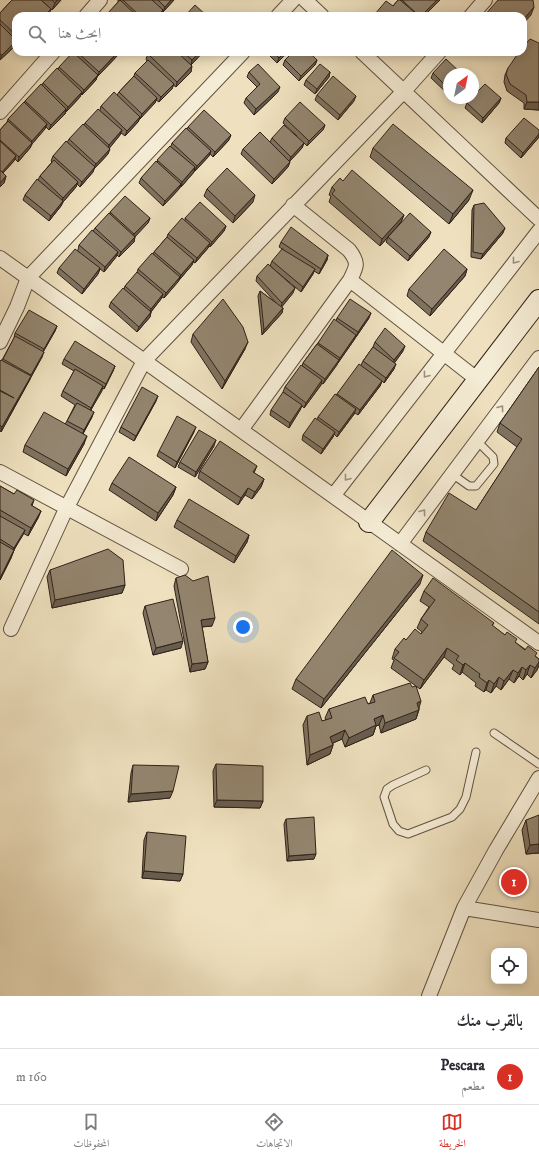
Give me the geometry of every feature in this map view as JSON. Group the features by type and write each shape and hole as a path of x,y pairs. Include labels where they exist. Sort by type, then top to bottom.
{"street":[{"path":"90,12 100,0"},
{"path":"282,12 293,0"},
{"path":"305,0 318,12"},
{"path":"474,12 485,0"},
{"path":"0,112 49,56"},
{"path":"0,342 17,307 28,278 239,56"},
{"path":"366,56 539,219"},
{"path":"11,629 66,509 144,361 404,91 435,56"},
{"path":"240,430 350,280 357,268 356,259 349,250 293,205"},
{"path":"333,496 539,231"},
{"path":"0,258 539,643"},
{"path":"350,280 478,380"},
{"path":"369,522 539,300"},
{"path":"400,544 539,358"},
{"path":"0,472 66,509 181,569"},
{"path":"429,996 464,908 496,850 539,778"},
{"path":"464,908 539,920"}],"lane":[{"path":"452,474 469,486 476,486 494,464 494,457 477,441"},
{"path":"494,733 539,764"},
{"path":"426,770 387,789 384,797 392,824 399,831 408,834 452,817 460,809 466,797 476,752"}],"building":[{"path":"12,0 41,0 51,9 48,12 12,12 12,31 0,20 0,13"},
{"path":"120,0 133,12 109,12"},
{"path":"123,0 152,0 163,10 161,12 136,12"},
{"path":"158,0 171,0 165,7"},
{"path":"398,0 400,0 414,12 377,12 386,1 393,6"},
{"path":"402,0 437,0 425,12 415,12"},
{"path":"498,0 533,0 534,7 527,15 527,12 488,12"},
{"path":"195,5 203,12 189,12"},
{"path":"0,24 12,36 12,45 2,55 0,54"},
{"path":"530,39 539,43 539,102 527,102 526,95 510,84 506,74 508,68 516,56 527,56 527,42"},
{"path":"69,56 77,56 98,75 84,90 59,67"},
{"path":"81,56 114,56 99,72"},
{"path":"150,56 181,56 192,66 177,82"},
{"path":"188,56 196,56 192,60"},
{"path":"289,56 313,56 317,60 301,76 285,60"},
{"path":"446,59 456,68 443,68 443,83 433,73"},
{"path":"148,60 174,84 161,97 135,73"},
{"path":"258,64 280,87 256,109 246,98 260,84 249,72"},
{"path":"320,64 330,72 317,89 306,80"},
{"path":"57,68 82,92 68,107 43,83"},
{"path":"134,76 157,98 142,114 119,92"},
{"path":"333,76 356,96 340,115 317,95"},
{"path":"41,84 66,109 51,125 25,101"},
{"path":"485,84 501,98 483,118 468,104 479,104 479,90"},
{"path":"114,92 140,117 127,131 101,106"},
{"path":"24,102 47,124 32,141 8,119"},
{"path":"300,102 325,125 309,141 285,118"},
{"path":"98,109 122,130 109,145 85,123"},
{"path":"204,110 231,135 215,152 188,127"},
{"path":"524,118 539,130 539,134 523,153 506,138"},
{"path":"8,121 32,143 19,157 0,140 0,130"},
{"path":"83,124 110,149 96,164 69,139"},
{"path":"393,124 473,190 453,214 373,148"},
{"path":"284,125 304,143 291,157 272,138"},
{"path":"186,128 211,151 197,166 172,143"},
{"path":"260,132 290,162 274,179 243,149"},
{"path":"0,141 16,156 2,172 0,170"},
{"path":"66,141 95,167 82,182 53,156"},
{"path":"170,146 195,167 182,182 157,160"},
{"path":"54,160 78,182 63,198 40,176"},
{"path":"156,161 181,184 165,201 141,178"},
{"path":"227,168 255,195 235,216 207,189"},
{"path":"0,170 6,176 0,183"},
{"path":"352,170 404,215 382,239 332,194 335,190 332,187 340,178 343,181"},
{"path":"37,179 63,201 51,216 25,195"},
{"path":"125,196 150,218 134,234 110,212"},
{"path":"200,202 226,226 212,242 185,218"},
{"path":"484,203 505,228 483,254 473,252 474,205"},
{"path":"109,213 135,237 121,252 95,228"},
{"path":"410,213 431,232 410,256 388,237"},
{"path":"182,218 210,243 197,258 168,234"},
{"path":"291,227 328,255 321,269 281,242"},
{"path":"92,230 118,252 105,267 79,245"},
{"path":"167,237 194,260 181,275 154,252"},
{"path":"75,249 100,268 84,289 59,268"},
{"path":"282,249 315,269 303,287 272,261"},
{"path":"444,249 467,269 432,309 409,289"},
{"path":"152,253 180,277 166,293 138,269"},
{"path":"268,264 295,288 282,303 257,276"},
{"path":"137,272 163,294 151,309 125,286"},
{"path":"123,288 151,312 139,327 111,302"},
{"path":"260,291 283,308 264,330"},
{"path":"223,299 243,327 248,342 225,381 193,334"},
{"path":"350,299 371,313 358,332 337,318"},
{"path":"29,310 57,326 44,349 15,333"},
{"path":"334,319 356,335 340,358 318,343"},
{"path":"385,328 405,346 394,360 375,342"},
{"path":"15,336 44,352 31,375 3,359"},
{"path":"75,341 115,366 106,384 64,359"},
{"path":"317,344 339,360 325,379 303,363"},
{"path":"373,347 396,364 386,378 363,361"},
{"path":"1,360 31,376 2,427 0,425 0,391 14,398 0,390"},
{"path":"359,364 382,381 360,410 337,394"},
{"path":"301,365 322,380 306,403 285,387"},
{"path":"539,367 539,612 426,532 449,493 476,510 522,439 500,423"},
{"path":"75,369 103,386 91,408 63,391"},
{"path":"142,387 158,396 136,436 121,427"},
{"path":"283,392 302,405 290,423 271,410"},
{"path":"335,394 356,409 339,432 318,417"},
{"path":"77,403 94,412 84,430 67,421"},
{"path":"44,412 87,436 68,469 25,445"},
{"path":"177,416 196,427 177,462 159,451"},
{"path":"315,418 335,432 323,449 303,435"},
{"path":"199,430 216,440 196,472 180,462"},
{"path":"220,441 257,466 253,472 264,479 255,492 248,488 241,498 200,471"},
{"path":"129,457 176,487 158,513 112,483"},
{"path":"0,486 14,494 17,490 34,500 31,505 41,511 31,528 0,510"},
{"path":"189,499 249,535 236,556 177,520"},
{"path":"0,516 25,530 14,548 0,539"},
{"path":"0,542 14,550 0,578"},
{"path":"108,549 123,560 125,585 55,600 50,570"},
{"path":"392,550 423,575 324,699 296,679"},
{"path":"185,575 193,581 208,576 215,618 201,620 208,662 192,664 176,578"},
{"path":"433,578 494,623 492,625 505,635 507,632 517,639 515,642 525,650 528,646 537,653 535,656 539,659 539,662 535,668 530,665 526,670 522,667 518,673 513,670 504,681 499,677 494,684 489,680 487,683 479,677 480,674 465,663 463,665 456,660 459,656 447,648 424,680 394,658 399,652 395,649 404,638 406,640 415,629 421,634 428,625 421,619 435,600 424,591"},
{"path":"173,599 183,641 156,648 145,606"},
{"path":"410,683 412,687 416,686 421,701 417,703 419,710 385,723 383,715 374,719 376,725 349,738 345,730 330,737 333,745 310,755 307,716 319,712 322,721 332,718 329,709 365,697 368,704 375,702 373,695"},
{"path":"216,764 263,766 263,801 217,800"},
{"path":"133,765 179,766 173,791 131,794"},
{"path":"539,815 539,844 530,845 526,820"},
{"path":"314,817 316,854 289,856 286,819"},
{"path":"147,832 186,836 183,874 144,871"}],"place":[{"name":"Pescara","path":"514,882"}]}
